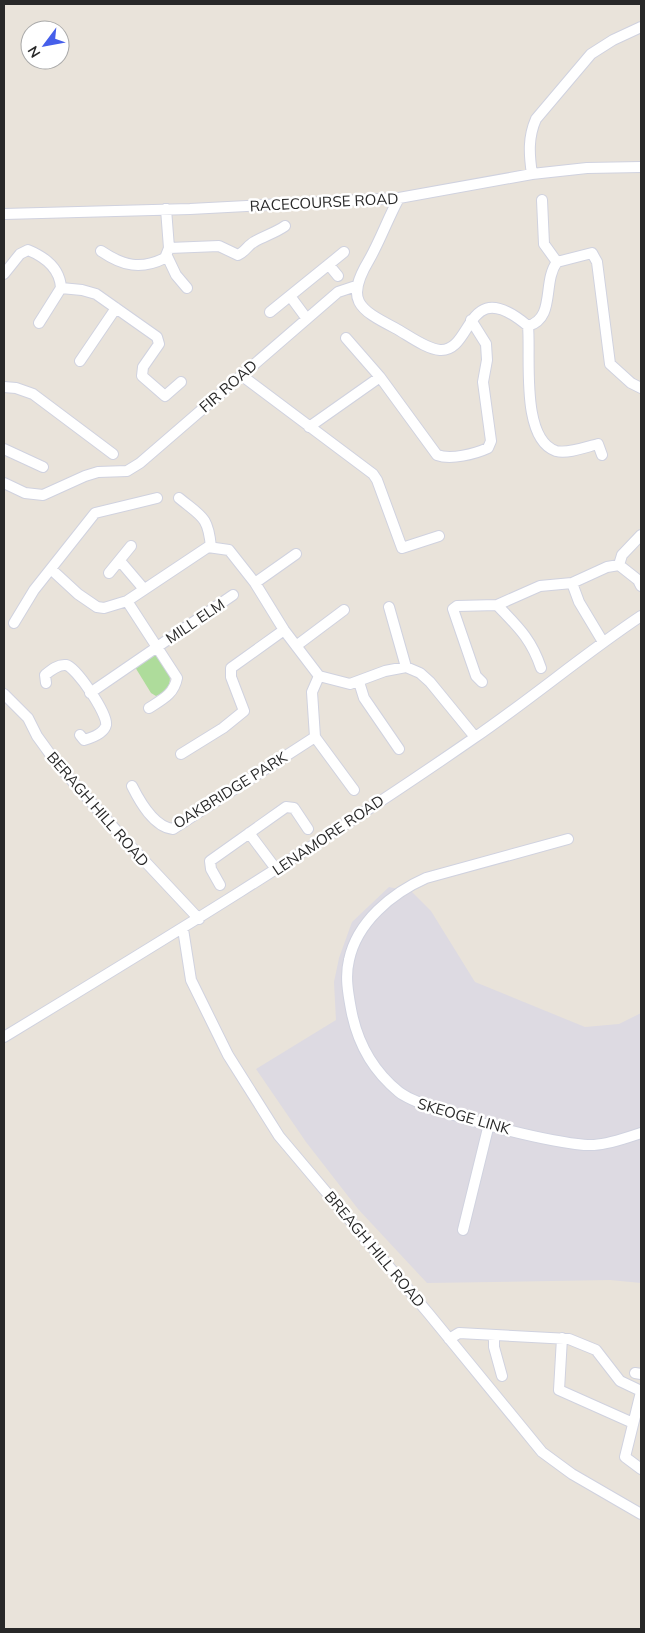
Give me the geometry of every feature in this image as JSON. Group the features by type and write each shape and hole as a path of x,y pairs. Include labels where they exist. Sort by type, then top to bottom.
{"street":[{"path":"532,174 529,148 531,131 536,118 591,54 613,40 641,27"},
{"name":"RACECOURSE ROAD","path":"4,214 166,209 399,198 532,174 586,168 641,168"},
{"path":"399,198 369,259 362,269 356,286 360,304 367,313 429,346 441,350 451,347 461,337 476,314 492,308 506,310 528,326"},
{"path":"542,200 544,244 557,262"},
{"path":"166,209 168,252 176,276 188,289"},
{"path":"100,250 126,265 137,266 147,265 168,252 219,246 238,255 244,252 252,242 271,235 285,226"},
{"path":"4,274 20,254 28,250 48,262 60,280 61,288 39,323"},
{"path":"270,312 344,252"},
{"path":"528,326 540,320 544,313 549,277 557,262 592,253 597,262 610,364 631,383 641,388"},
{"path":"329,265 338,276"},
{"name":"FIR ROAD","path":"4,483 25,493 42,496 98,472 127,471 140,462 338,292 356,286"},
{"path":"61,288 91,291 159,341 156,350 143,367 142,376 145,381 165,396 181,382"},
{"path":"290,296 307,318"},
{"path":"80,361 116,308"},
{"path":"346,338 380,377 437,455 444,458 480,452 488,448 491,441 483,382 487,360 486,344 471,320"},
{"path":"528,326 529,387 532,415 542,439 557,451 598,444 602,455"},
{"path":"241,375 373,474 377,480 402,548 438,536"},
{"path":"309,427 380,377"},
{"path":"4,388 16,388 33,394 113,454"},
{"path":"4,450 43,468"},
{"path":"14,623 29,597 95,513 156,498"},
{"path":"179,498 206,520 209,527 211,547"},
{"path":"620,565 622,555 641,535"},
{"path":"109,573 131,546"},
{"path":"52,570 78,594 97,607 113,607 127,601 143,588 211,547 229,550 255,583 284,630 319,676 350,684 360,682 385,671 406,667 420,673 430,682 475,738"},
{"path":"255,583 296,554"},
{"path":"120,561 143,588"},
{"path":"482,682 476,676 453,609 457,606 497,605 540,586 572,583 607,567 620,565 638,580 641,586"},
{"path":"572,583 579,602 603,642"},
{"name":"MILL ELM","path":"90,693 233,595"},
{"name":"MILL ELM","path":"127,601 177,678 175,688 168,696 149,708"},
{"path":"497,605 520,626 534,649 541,668"},
{"path":"389,607 406,667"},
{"path":"296,646 344,610"},
{"name":"LENAMORE ROAD","path":"4,1037 199,918 475,738 603,642 641,616"},
{"path":"181,754 224,728 244,711 230,677 232,668 284,630"},
{"path":"46,683 45,675 54,668 63,665 69,666 90,693 106,718 106,725 101,732 90,738 84,740 80,734"},
{"path":"319,676 312,692 315,738 354,790"},
{"path":"360,682 364,698 399,749"},
{"name":"BERAGH HILL ROAD","path":"4,694 28,718 37,736 58,765 124,839 199,918"},
{"name":"OAKBRIDGE PARK","path":"132,786 139,800 154,818 163,827 173,829 315,738"},
{"path":"220,885 211,869 210,861 286,807 294,808 308,829"},
{"path":"249,833 276,869"},
{"name":"SKEOGE LINK","path":"568,839 426,878 408,886 392,897 359,933 349,960 347,987 354,1024 365,1054 381,1076 412,1101 559,1142 593,1145 621,1140 641,1133"},
{"name":"BREAGH HILL ROAD","path":"183,928 191,980 228,1055 279,1136 542,1452 572,1474 641,1514"},
{"path":"463,1230 489,1124"},
{"path":"449,1339 459,1333 562,1338 596,1350 620,1381 641,1391 625,1457 641,1469"},
{"path":"494,1336 494,1347 502,1376"},
{"path":"562,1338 559,1390 633,1423"}],"shaded area":[{"path":"389,887 412,892 431,911 475,982 585,1027 619,1024 641,1013 641,1283 610,1280 427,1283 358,1209 306,1142 256,1069 336,1020 334,982 339,958 352,922"}],"green space":[{"path":"155,654 165,664 170,676 167,688 156,696 151,693 135,667"}]}
